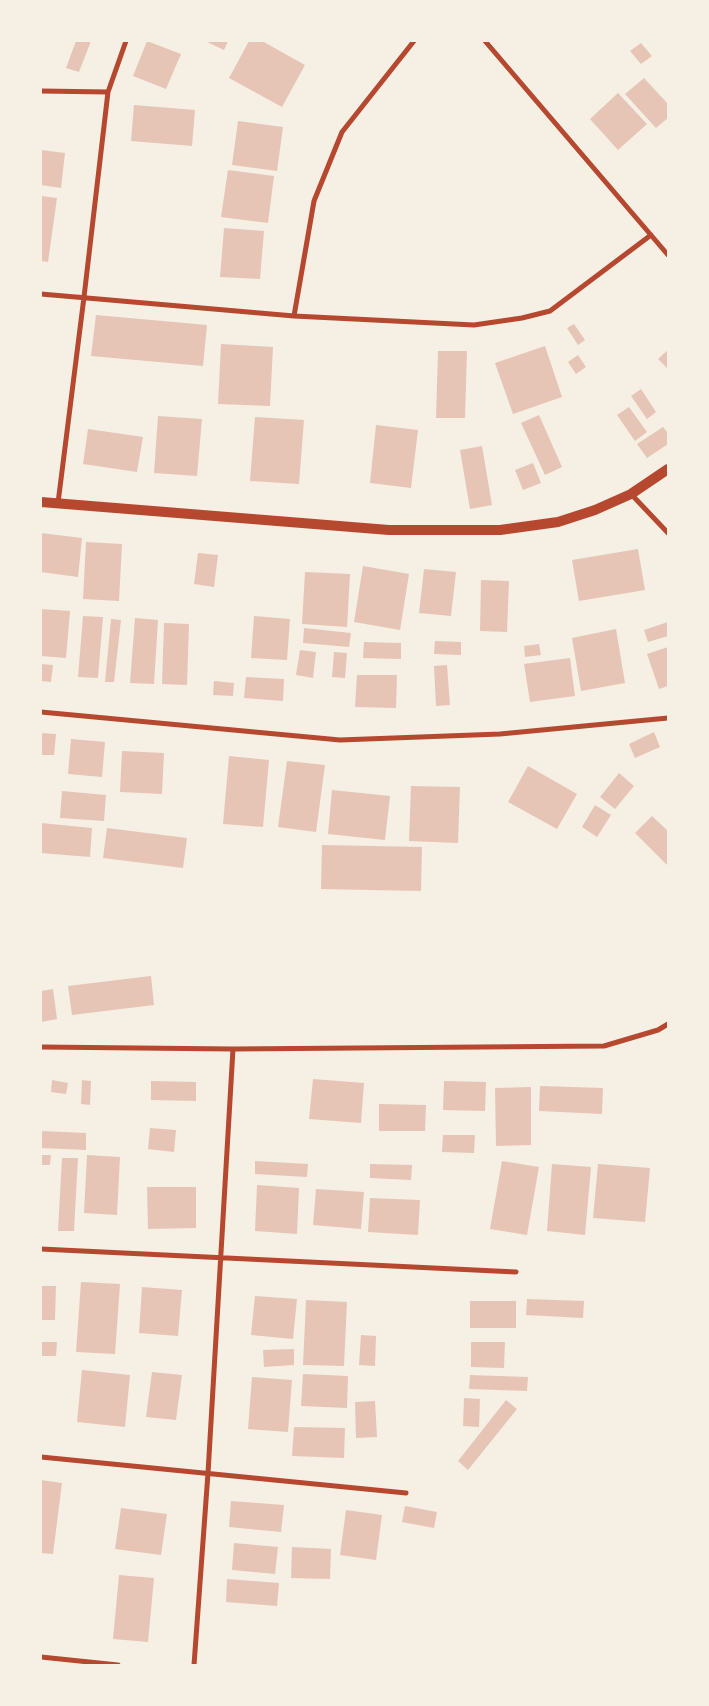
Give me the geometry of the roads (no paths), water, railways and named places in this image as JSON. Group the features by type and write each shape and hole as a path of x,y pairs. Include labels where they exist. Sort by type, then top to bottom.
{"main road":[{"path":"41,502 389,530 500,530 558,522 595,510 631,494 668,469"}],"street":[{"path":"58,504 108,92 126,41"},
{"path":"294,316 314,202 342,132 414,41"},
{"path":"485,41 668,255"},
{"path":"41,91 108,92"},
{"path":"41,294 294,316 474,325 522,318 550,311 651,235"},
{"path":"631,494 668,533"},
{"path":"41,712 340,740 500,734 668,718"},
{"path":"41,1047 233,1049 604,1046 658,1030 668,1024"},
{"path":"194,1665 208,1473 233,1049"},
{"path":"41,1249 516,1272"},
{"path":"41,1457 406,1493"},
{"path":"41,1657 118,1665"}]}
